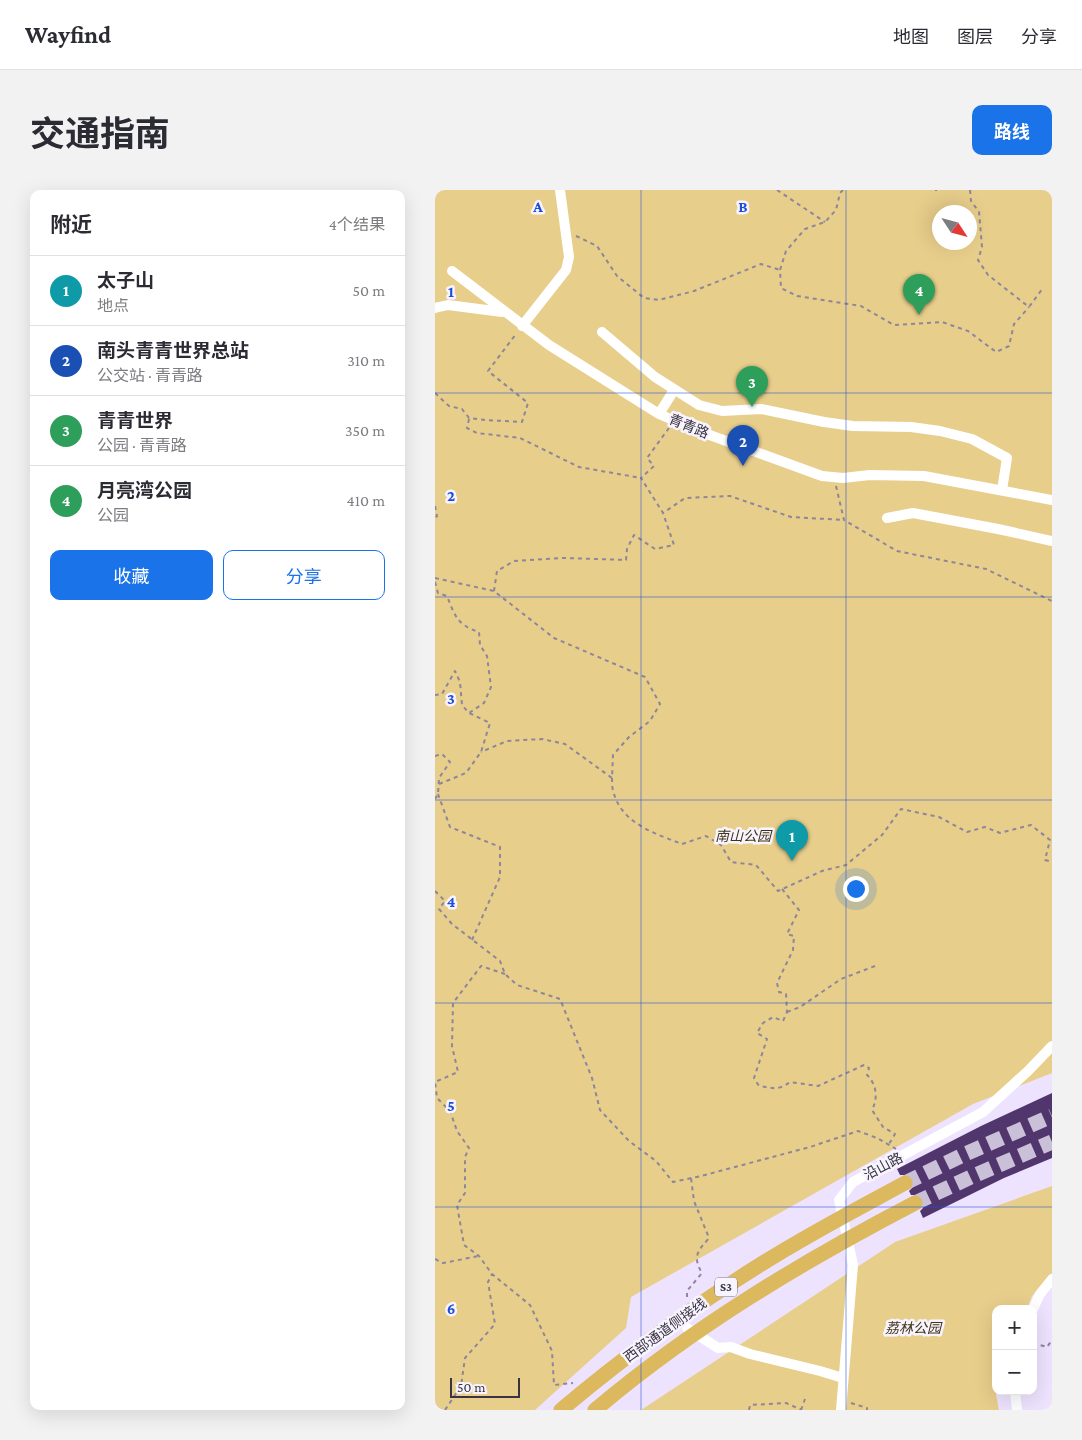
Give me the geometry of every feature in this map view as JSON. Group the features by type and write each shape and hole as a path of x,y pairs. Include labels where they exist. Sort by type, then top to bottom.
{"highway":[{"name":"西部通道侧接线","path":"561,1410 644,1344 763,1262 829,1224 905,1184"},
{"name":"西部通道侧接线","path":"595,1410 658,1359 718,1316 805,1263 915,1203"}],"street":[{"path":"522,326 566,270 569,258 560,190"},
{"name":"青青路","path":"452,271 503,312 549,345 659,414 675,421 822,476 843,478 924,476 1052,500"},
{"path":"435,308 448,305 503,312"},
{"path":"602,332 655,377 699,405 722,411 761,409 853,426 911,427 956,434 988,447 1007,458 1002,490"},
{"path":"659,414 674,390"},
{"path":"887,518 913,513 1052,541"},
{"name":"沿山路","path":"841,1405 853,1265 839,1200 853,1182 983,1112 1052,1046"},
{"path":"1035,1305 1040,1294 1052,1279"},
{"path":"687,1328 718,1348 731,1347 750,1354 843,1378"},
{"path":"1015,1395 1017,1410"}],"path":[{"path":"777,190 825,222"},
{"path":"843,190 840,193 836,210 825,222 805,229 787,251 780,270 781,288 797,296 861,306 894,325 942,322 968,331 996,352 1009,346 1014,324 1043,288"},
{"path":"970,190 971,201 979,212 982,247 978,260 988,275 1029,307"},
{"path":"565,231 597,246 617,276 644,298 659,300 694,291 761,264 780,270"},
{"path":"435,393 449,406 462,409 469,418 523,422 528,403 488,371 522,326"},
{"path":"469,418 467,428 477,433 520,438 579,467 641,478 663,513 674,545 655,548 634,536 627,549 626,560 564,558 514,561 497,571 494,591"},
{"path":"641,478 654,466 647,458 675,421"},
{"path":"834,477 844,520"},
{"path":"663,513 685,498 730,496 791,517 844,520 897,551 986,569 1052,601"},
{"path":"435,506 437,516 435,518"},
{"path":"469,714 484,703 491,687 487,656 480,645 479,632 457,621 447,596 438,593 435,580 494,591 554,638 645,677 660,704 649,721 629,737 613,755 612,778 614,795 626,815 645,830 682,844 706,836 721,845 731,862 756,865 778,890 822,871 846,865 882,835 901,808 939,817 967,832 985,827 1000,833 1031,825 1050,840 1045,860 1052,862"},
{"path":"435,695 442,694 455,672 460,682 462,705 469,714 490,723 481,752 466,773 439,784"},
{"path":"481,752 507,741 542,739 565,744 612,778"},
{"path":"435,756 442,754 451,762 439,778 438,794 450,827 499,847 500,877 472,940"},
{"path":"435,798 438,794"},
{"path":"782,888 799,910 787,934 794,936 793,950 777,983 779,992 785,994 787,1012 783,1021 773,1017 763,1023 757,1033 767,1039 754,1078 759,1086 782,1089 791,1082 819,1086 864,1065 869,1068 867,1075 873,1081 877,1100 872,1110 883,1127 895,1134 889,1144"},
{"path":"435,891 445,901 439,910 452,924 500,962 505,974"},
{"path":"578,1383 554,1385 552,1352 530,1305 492,1274 479,1256 464,1245 457,1205 465,1193 465,1157 469,1148 457,1131 450,1111 437,1098 435,1082 458,1072 452,1046 453,1003 481,966 505,974 517,985 560,999 592,1078 600,1110 629,1141 656,1161 673,1182 810,1147 858,1131 877,1138 905,1154"},
{"path":"787,1012 801,1007 841,979 875,966"},
{"path":"687,1300 687,1291 701,1273 697,1265 697,1253 709,1238 694,1201 691,1178"},
{"path":"435,1259 443,1263 479,1256"},
{"path":"445,1410 461,1386 465,1358 495,1324 488,1282 492,1274"},
{"path":"1037,1344 1047,1347 1052,1340"},
{"path":"749,1410 751,1405 786,1402 802,1410 805,1399"},
{"path":"841,1405 867,1408 867,1410"}],"green space":[{"name":"南山公园","path":"435,190 1052,190 1052,1073 973,1104 631,1297 626,1328 535,1410 435,1410"},
{"name":"荔林公园","path":"1052,1186 1052,1273 1032,1296 1029,1305 992,1305 992,1395 996,1395 999,1410 641,1410 895,1242"}],"building":[{"path":"1052,1093 1052,1158 1004,1178 923,1218 920,1211 923,1208 923,1199 920,1195 911,1195 909,1191 913,1187 913,1179 909,1175 900,1175 897,1169 981,1126"}],"tunnel":[{"path":"905,1183 1052,1116"},
{"path":"915,1203 1052,1142"}],"place":[{"name":"月亮湾公园","path":"919,315"},
{"name":"青青世界","path":"752,407"},
{"name":"南头青青世界总站","path":"743,466"},
{"name":"太子山","path":"792,861"}]}
